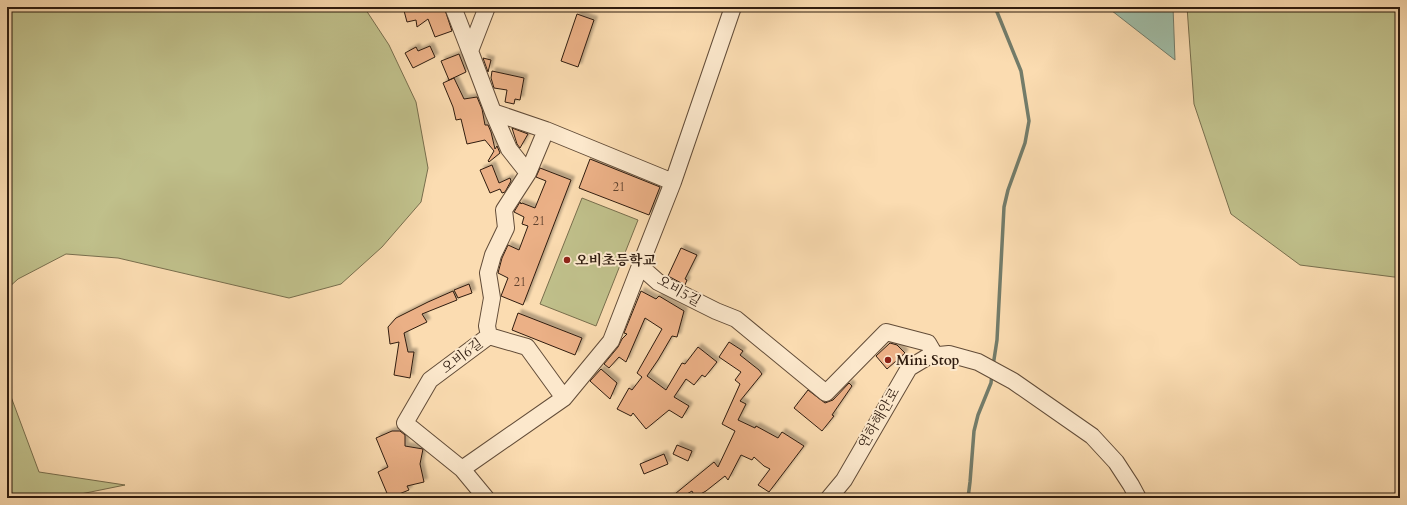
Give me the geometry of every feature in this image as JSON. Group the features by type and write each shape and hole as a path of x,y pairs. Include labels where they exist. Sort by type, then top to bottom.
{"street":[{"path":"453,7 493,112 509,149 528,173"},
{"path":"470,51 487,7"},
{"path":"462,469 564,398 611,341 673,182 733,7"},
{"path":"493,112 546,130 673,182"},
{"name":"오비6길","path":"486,498 462,469 405,423 430,380 488,336 487,326 492,298 488,272 493,254 506,228 504,210 528,173 546,130"},
{"name":"오비5길","path":"640,266 658,282 716,311 736,319 826,393 886,332 928,343 935,355"},
{"path":"488,336 527,347 564,398"},
{"name":"연하해안로","path":"829,498 844,480 908,368 929,356 949,354 978,362 1013,381 1092,436 1116,462 1138,498"}],"green space":[{"path":"7,7 364,7 389,45 416,102 428,168 421,202 382,247 341,284 289,298 118,258 66,254 18,279 7,289"},
{"path":"1187,7 1400,7 1400,277 1300,265 1231,214 1194,104"},
{"path":"582,198 638,220 596,326 540,304"},
{"path":"7,386 39,472 125,485 61,498 7,498"}],"shaded area":[{"path":"1107,7 1173,7 1175,60"}],"building":[{"path":"403,7 444,7 452,31 435,37 428,19 417,27 416,20 407,22"},
{"path":"577,14 594,20 578,67 561,61"},
{"path":"430,46 435,57 413,68 405,53 416,47 418,51"},
{"path":"459,54 466,72 449,80 441,61"},
{"path":"483,58 491,60 488,72"},
{"path":"492,71 524,78 520,100 515,99 514,104 505,102 507,90 494,88 491,78"},
{"path":"454,78 464,99 477,97 482,109 485,125 488,125 495,149 497,146 500,153 489,162 488,161 494,151 485,140 467,144 461,119 456,120 453,107 443,83"},
{"path":"512,128 528,134 520,148 517,144"},
{"path":"590,159 660,187 649,215 579,188"},
{"path":"492,165 499,183 510,178 511,181 505,192 502,193 500,189 490,193 480,170"},
{"path":"540,168 571,180 523,305 501,296 508,278 498,273 502,258 508,245 519,250 528,226 522,224 524,217 514,212 520,202 521,204 522,203 535,208 546,181 536,177"},
{"path":"681,248 697,255 685,279 687,280 685,285 668,276"},
{"path":"469,284 472,293 458,298 454,290"},
{"path":"453,291 457,300 422,314 427,322 404,333 408,352 414,352 410,378 394,375 399,342 390,344 388,327 396,318"},
{"path":"641,291 656,299 659,296 684,311 677,337 672,336 647,376 666,390 682,363 685,364 698,347 717,362 705,377 702,375 694,385 686,379 674,397 689,406 682,418 669,410 646,429 633,413 631,416 617,409 629,388 632,390 642,377 637,373 662,329 645,318 626,362 619,357 609,368 604,364 627,334 624,333"},
{"path":"518,313 582,338 575,355 512,330"},
{"path":"729,342 743,351 740,355 762,374 740,401 746,404 738,420 755,428 756,426 778,438 782,432 804,446 769,492 758,485 770,469 754,457 752,460 741,455 728,480 725,476 706,491 695,497 692,491 680,498 670,498 714,462 718,467 735,431 722,424 740,384 735,380 741,372 719,357"},
{"path":"890,343 897,345 905,353 887,369 876,356"},
{"path":"601,369 617,383 610,399 590,381"},
{"path":"849,383 852,386 832,415 834,416 822,431 794,408 808,390 825,403 833,400"},
{"path":"392,431 400,431 405,435 405,446 423,449 420,464 424,482 407,486 409,490 389,498 378,472 388,467 376,438"},
{"path":"677,445 692,451 688,461 673,454"},
{"path":"664,454 668,464 644,474 640,464"}],"waterway":[{"path":"993,366 997,340 1004,207 1008,190 1025,143 1029,121 1021,71 995,7"},
{"path":"968,498 974,431 978,415 991,383 992,374"}],"place":[{"name":"오비초등학교","path":"567,260"},
{"name":"Mini Stop","path":"888,360"}]}
